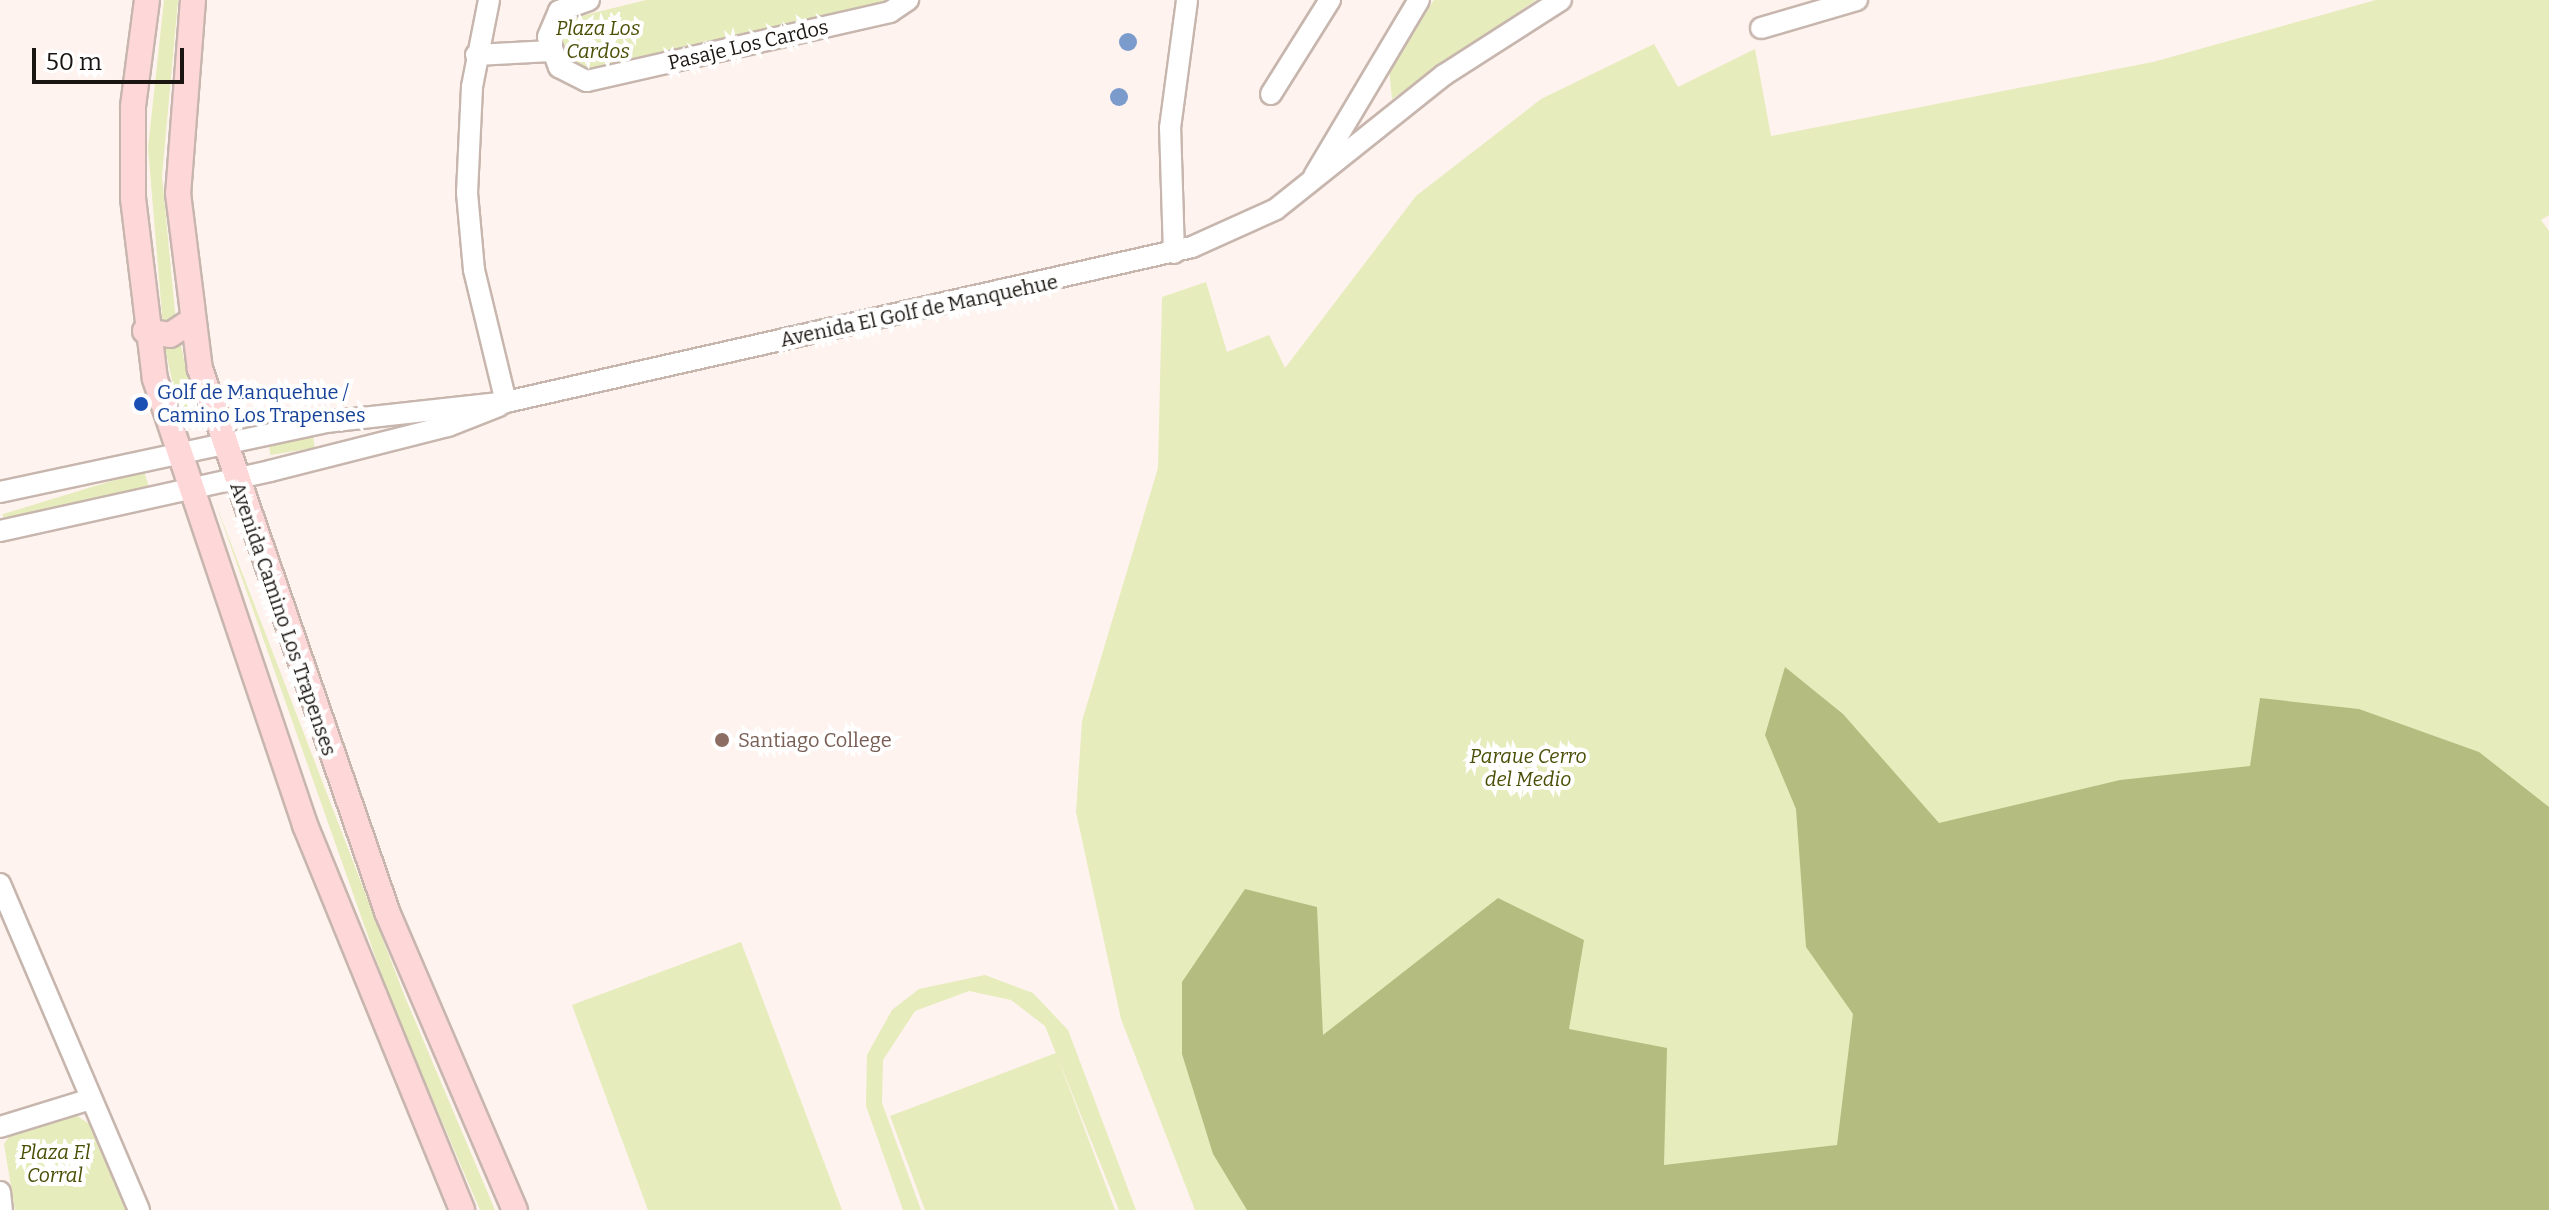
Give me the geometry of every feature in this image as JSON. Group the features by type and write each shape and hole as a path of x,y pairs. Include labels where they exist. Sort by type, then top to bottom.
{"main road":[{"path":"147,0 132,152 145,331 176,452 305,825 462,1210"},
{"name":"Avenida Camino Los Trapenses","path":"193,0 177,150 190,322 221,442 388,914 515,1210"},
{"path":"145,331 170,335 190,322"}],"street":[{"path":"489,0 476,55 467,151 470,235 506,402"},
{"path":"476,55 551,51 554,17 589,0"},
{"name":"Pasaje Los Cardos","path":"551,51 570,77 596,80 890,12 908,0"},
{"path":"1174,253 1170,128 1187,0"},
{"name":"Avenida El Golf de Manquehue","path":"1314,176 1419,0"},
{"name":"Avenida El Golf de Manquehue","path":"0,531 234,480 448,426 506,402 1174,253 1261,219 1455,67 1561,0"},
{"path":"1761,28 1857,0"},
{"path":"1271,94 1326,3"},
{"name":"Avenida El Golf de Manquehue","path":"0,492 221,442 460,403 506,402"},
{"path":"0,884 139,1210"},
{"path":"0,1127 91,1099"},
{"path":"0,1192 2,1210"}],"green space":[{"path":"164,0 178,0 162,176 176,322 163,326 148,148"},
{"name":"Plaza Los Cardos","path":"646,0 893,0 586,72 566,61 560,34 569,19"},
{"path":"1434,0 1536,0 1392,99 1389,68"},
{"name":"Parque Cerro del Medio","path":"2376,0 2549,0 2549,215 2541,220 2549,231 2549,1210 1195,1210 1121,1019 1076,812 1082,721 1158,468 1162,297 1206,282 1227,352 1269,335 1285,368 1416,196 1541,99 1654,44 1678,87 1755,49 1771,136 2153,62"},
{"path":"180,341 196,415 180,419 164,344"},
{"path":"313,436 315,448 270,455 269,443"},
{"path":"144,471 149,487 7,531 2,514"},
{"path":"215,502 405,997 495,1210 480,1210 393,1007"},
{"path":"1785,667 1843,714 1939,823 2120,780 2250,766 2260,698 2359,709 2479,752 2549,807 2549,1210 1247,1210 1213,1154 1182,1054 1182,982 1245,889 1317,907 1323,1035 1498,898 1584,940 1569,1029 1667,1048 1664,1165 1837,1145 1853,1014 1806,947 1796,809 1765,735"},
{"path":"741,942 842,1210 648,1210 572,1005"},
{"path":"985,975 1033,993 1068,1030 1136,1210 1119,1210 1045,1026 1011,1000 969,991 915,1011 883,1060 882,1103 921,1210 903,1210 866,1106 867,1055 892,1010 919,989"},
{"path":"1056,1053 1115,1210 925,1210 890,1116"},
{"name":"Plaza El Corral","path":"74,1114 91,1125 127,1210 15,1210 4,1144 15,1128"}],"water":[{"path":"1124,33 1132,33 1137,42 1135,49 1124,51 1119,46 1119,38"},
{"path":"1119,88 1128,97 1119,106 1110,97"}],"place":[{"name":"Golf de Manquehue / Camino Los Trapenses","path":"141,404"},
{"name":"Santiago College","path":"722,740"}]}
